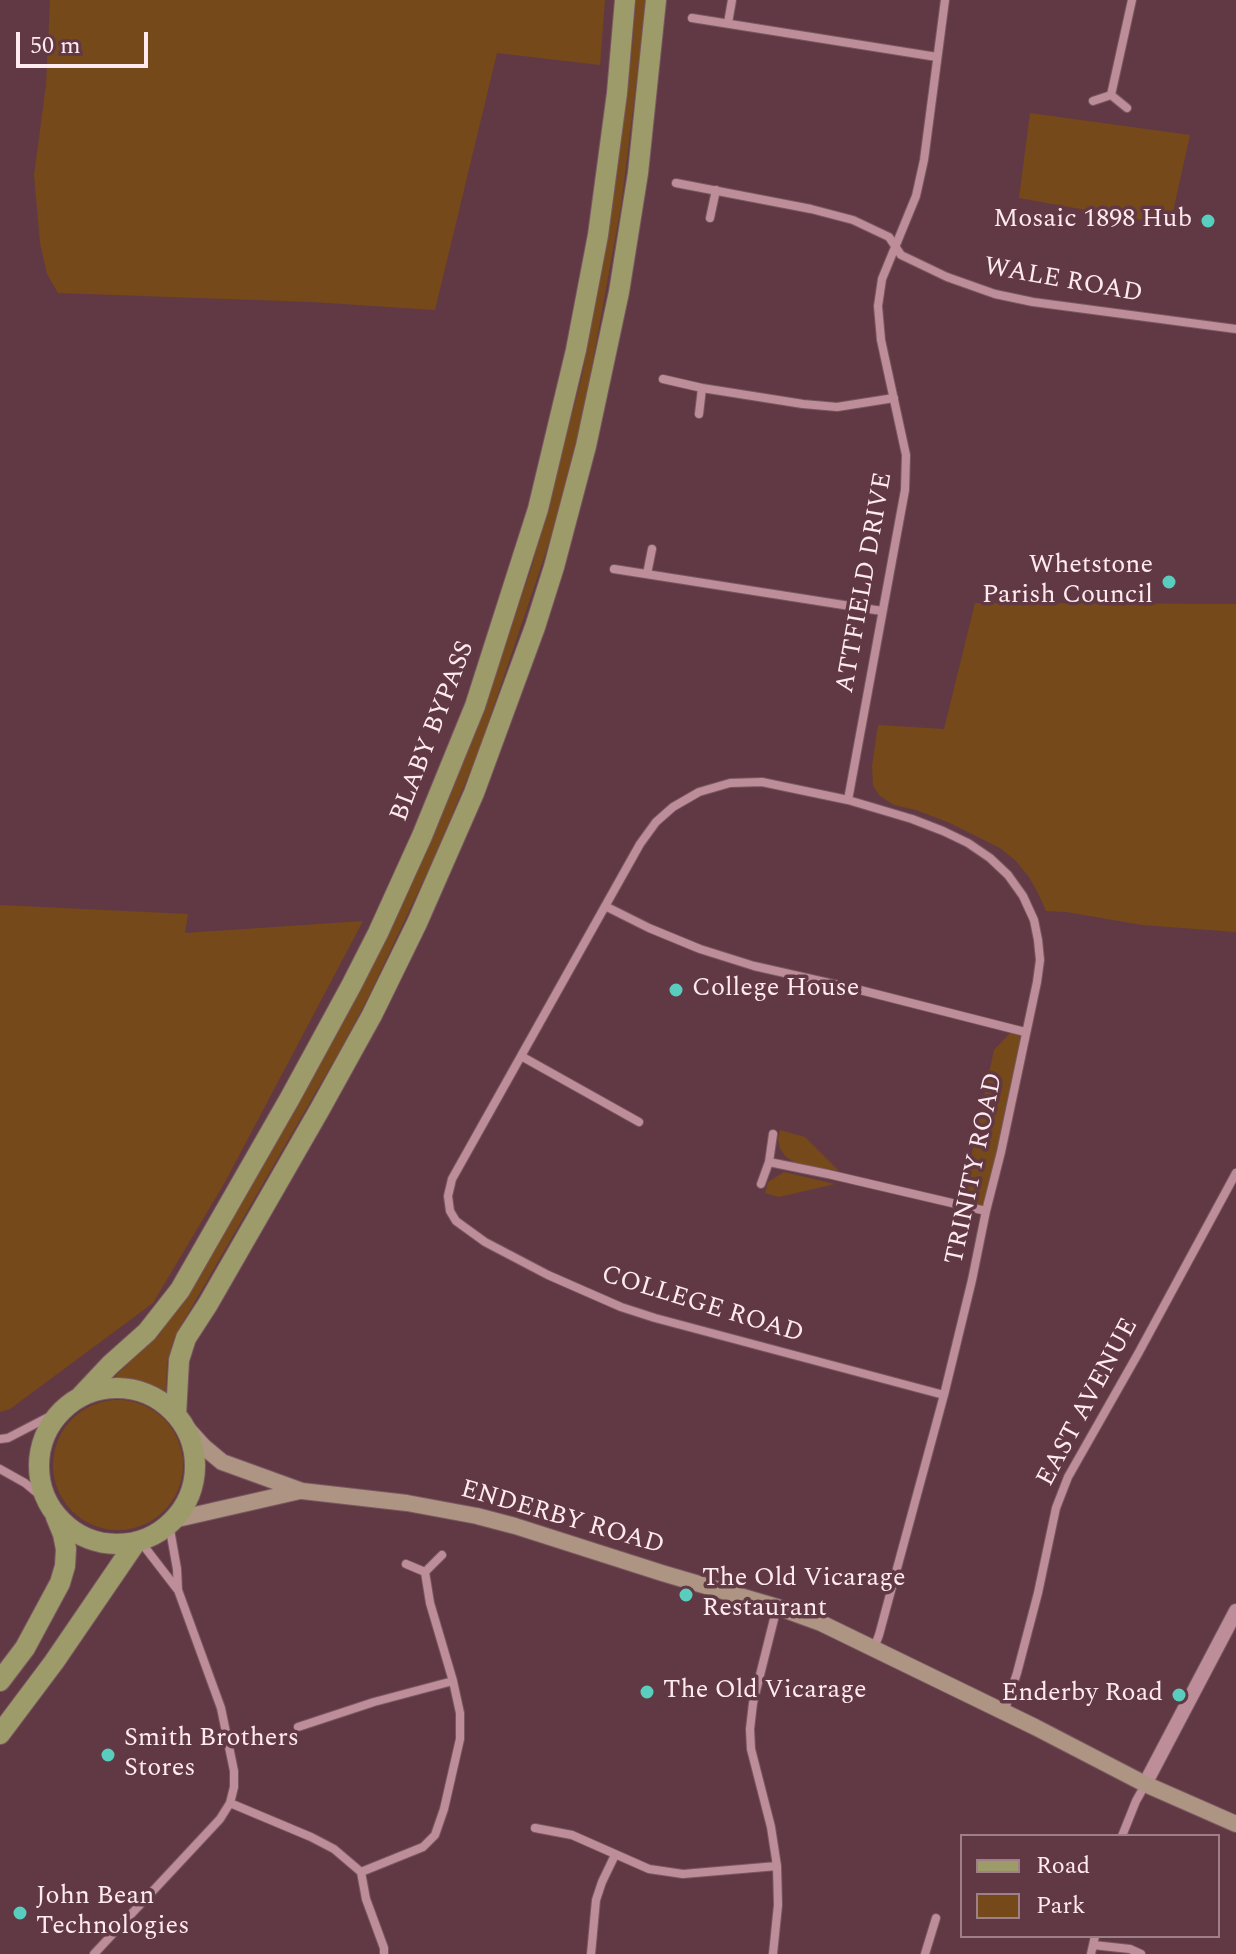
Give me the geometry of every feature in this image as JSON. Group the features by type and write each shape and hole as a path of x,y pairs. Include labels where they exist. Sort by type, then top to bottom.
{"main road":[{"name":"BLABY BYPASS","path":"71,1404 147,1332 180,1290 290,1098 378,933 475,706 538,509 576,350 600,220 617,93 625,0"},
{"path":"51,1507 71,1529 84,1537 112,1544 138,1541 155,1534 171,1522 187,1501 194,1476 193,1449 179,1420 179,1360 186,1338 372,1015 474,793 554,567 601,384 638,173 656,0"},
{"path":"0,1681 25,1648 60,1583 65,1566 63,1534 40,1478 40,1456 47,1432 71,1404 99,1390 125,1389 153,1397 222,1462 302,1491"},
{"path":"171,1522 302,1491"},
{"name":"ENDERBY ROAD","path":"302,1491 359,1496 477,1516 777,1607 874,1648 1145,1784 1236,1824"},
{"path":"0,1734 138,1541"}],"street":[{"path":"728,23 732,0"},
{"name":"ATTFIELD DRIVE","path":"848,800 905,490 906,455 881,340 878,306 882,279 916,196 924,160 945,0"},
{"path":"1111,95 1132,0"},
{"path":"692,18 937,57"},
{"path":"1093,101 1111,95"},
{"path":"1111,95 1127,108"},
{"name":"WALE ROAD","path":"676,183 853,220 889,237 901,255 947,277 995,294 1033,302 1236,329"},
{"path":"710,218 716,190"},
{"path":"663,379 702,388 837,407 894,398"},
{"path":"699,414 702,388"},
{"path":"647,574 652,549"},
{"path":"614,569 882,611"},
{"name":"COLLEGE ROAD","path":"848,800 762,782 730,783 699,792 673,807 656,822 640,844 452,1179 448,1196 450,1211 468,1231 548,1275 621,1307 944,1395"},
{"name":"TRINITY ROAD","path":"848,800 943,831 990,858 1008,875 1023,896 1034,920 1040,960 972,1280 944,1395 874,1648"},
{"path":"605,906 687,944 754,966 1025,1032"},
{"path":"521,1056 639,1122"},
{"path":"761,1184 769,1162 773,1134"},
{"path":"769,1162 986,1211"},
{"name":"EAST AVENUE","path":"1004,1713 1038,1593 1056,1508 1068,1477 1236,1173"},
{"path":"0,1439 8,1438 71,1404"},
{"path":"0,1469 25,1483 51,1507"},
{"path":"94,1954 220,1819 230,1803 234,1787 234,1771 221,1708 178,1590 171,1522"},
{"path":"138,1541 178,1590"},
{"path":"425,1572 442,1555"},
{"path":"406,1564 425,1572"},
{"path":"361,1872 423,1847 435,1835 460,1739 459,1701 430,1603 425,1572"},
{"path":"773,1954 778,1905 777,1866 771,1827 751,1749 750,1729 753,1703 777,1607"},
{"path":"1123,1834 1136,1801 1236,1611"},
{"path":"298,1727 453,1681"},
{"path":"230,1803 334,1849 361,1872 366,1899 384,1954"},
{"path":"535,1828 572,1835 649,1869 683,1874 777,1866"},
{"path":"591,1954 596,1900 615,1855"},
{"path":"925,1954 936,1918"},
{"path":"1093,1945 1130,1949 1141,1954"}],"green space":[{"path":"50,0 605,0 600,65 497,53 435,310 312,302 58,293 47,274 40,243 34,175 46,85"},
{"path":"636,0 645,0 621,206 584,410 552,534 478,753 434,858 369,996 175,1336 167,1363 166,1394 140,1382 117,1380 116,1375 159,1335 184,1299 347,1016 396,917 476,733 532,566 582,376 613,201"},
{"path":"1030,113 1190,135 1170,225 1019,198"},
{"path":"975,603 1236,604 1236,932 1142,925 1046,911 1029,877 1000,848 950,823 894,805 880,796 873,786 872,766 878,725 944,729"},
{"path":"0,905 188,914 185,933 363,921 225,1182 153,1303 10,1409 0,1412"},
{"path":"1013,1030 1025,1032 986,1211 961,1204 994,1050"},
{"path":"780,1130 805,1137 839,1171 795,1163 780,1148"},
{"path":"784,1172 835,1184 779,1197 765,1193 768,1182"},
{"path":"118,1400 143,1405 164,1419 178,1440 183,1465 178,1490 164,1511 143,1525 118,1530 93,1525 72,1511 58,1490 53,1465 58,1440 72,1419 93,1405"}],"place":[{"name":"Mosaic 1898 Hub","path":"1208,221"},
{"name":"Whetstone Parish Council","path":"1169,582"},
{"name":"College House","path":"676,990"},
{"name":"The Old Vicarage Restaurant","path":"686,1595"},
{"name":"The Old Vicarage","path":"647,1692"},
{"name":"Enderby Road","path":"1179,1695"},
{"name":"Smith Brothers Stores","path":"108,1755"},
{"name":"John Bean Technologies","path":"20,1913"}]}
